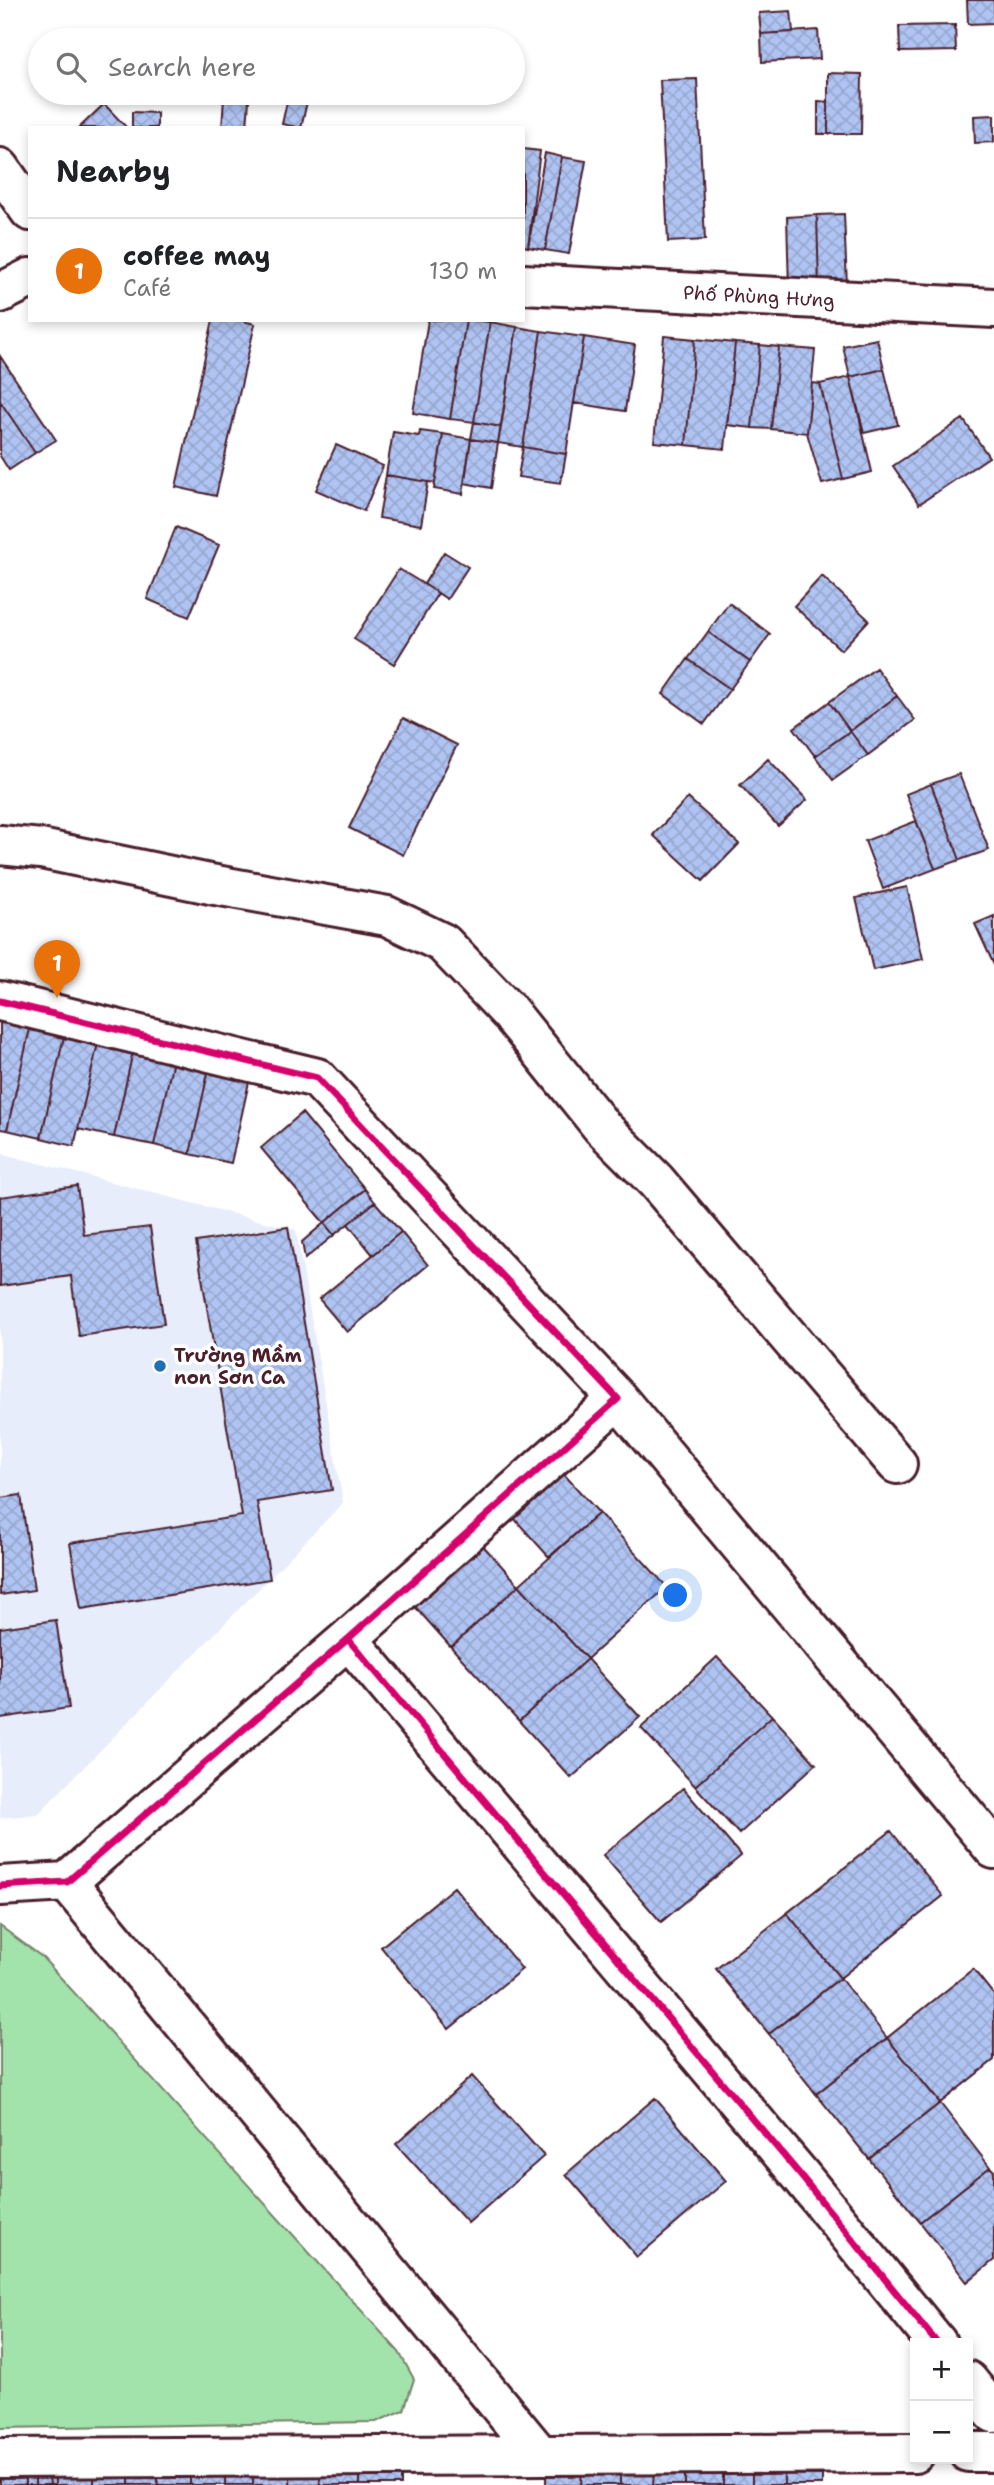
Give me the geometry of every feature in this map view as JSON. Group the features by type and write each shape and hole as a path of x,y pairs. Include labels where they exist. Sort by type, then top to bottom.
{"street":[{"path":"0,168 28,208"},
{"path":"0,293 28,279"},
{"name":"Phố Phùng Hưng","path":"525,284 994,308"},
{"path":"0,845 41,849 210,884 387,916 443,943 510,1013 602,1127 656,1181 897,1464"},
{"path":"0,1001 317,1078 618,1399 994,1849"},
{"path":"0,1886 67,1881 348,1639 618,1399"},
{"path":"348,1639 801,2176 933,2338"},
{"path":"67,1881 540,2455"},
{"path":"973,2387 994,2413"},
{"path":"973,2452 994,2452"},
{"path":"0,2458 910,2453"}],"shaded area":[{"name":"Trường Mầm non Sơn Ca","path":"0,1153 296,1230 343,1503 38,1814 0,1818"}],"green space":[{"path":"0,1926 42,1957 399,2352 414,2379 404,2410 376,2422 0,2428"}],"building":[{"path":"967,0 994,0 994,23 968,24"},
{"path":"791,11 793,32 761,34 759,13"},
{"path":"955,25 956,51 900,52 899,26"},
{"path":"818,30 820,59 762,62 761,34"},
{"path":"828,73 862,74 861,134 828,134"},
{"path":"697,79 705,240 668,242 660,80"},
{"path":"818,101 828,102 828,134 818,134"},
{"path":"105,105 125,126 81,126"},
{"path":"224,105 249,105 247,126 222,126"},
{"path":"286,105 306,105 301,126 282,124"},
{"path":"132,112 157,113 157,126 132,126"},
{"path":"994,115 994,142 975,143 974,116"},
{"path":"525,149 540,151 528,247 525,246"},
{"path":"545,153 562,157 545,250 528,247"},
{"path":"562,157 586,161 569,254 545,250"},
{"path":"844,214 847,286 819,287 817,215"},
{"path":"817,215 819,287 789,289 787,217"},
{"path":"213,322 255,324 216,496 176,487"},
{"path":"428,322 466,322 450,419 413,413"},
{"path":"466,322 490,322 474,422 450,419"},
{"path":"490,322 517,327 501,427 474,422"},
{"path":"517,327 541,331 523,447 498,443"},
{"path":"541,331 584,337 566,454 523,447"},
{"path":"664,336 695,339 686,445 654,442"},
{"path":"584,337 635,345 625,411 574,403"},
{"path":"695,339 735,343 725,449 686,445"},
{"path":"877,339 884,369 850,377 843,346"},
{"path":"735,343 760,345 752,428 727,425"},
{"path":"760,345 779,347 771,429 752,428"},
{"path":"779,347 815,350 807,433 771,429"},
{"path":"0,356 56,440 35,453 0,401"},
{"path":"884,369 898,425 864,433 850,377"},
{"path":"850,377 872,472 843,479 820,384"},
{"path":"812,383 820,384 843,479 822,484 807,433"},
{"path":"0,401 35,453 9,470 0,456"},
{"path":"963,419 989,457 919,504 893,466"},
{"path":"474,422 501,427 498,443 471,439"},
{"path":"420,431 443,434 435,483 386,475 393,432 419,436"},
{"path":"443,434 471,439 463,494 434,489"},
{"path":"471,439 498,443 491,488 464,483"},
{"path":"336,445 383,466 364,511 316,490"},
{"path":"523,447 566,454 561,483 518,477"},
{"path":"386,475 428,482 421,525 379,518"},
{"path":"176,527 219,545 189,617 147,599"},
{"path":"444,552 468,567 447,599 424,584"},
{"path":"399,569 438,593 394,664 354,639"},
{"path":"822,576 869,620 841,650 794,606"},
{"path":"729,603 770,634 750,662 708,632"},
{"path":"708,632 750,662 730,689 688,659"},
{"path":"688,659 730,689 704,724 663,694"},
{"path":"876,668 897,696 850,731 829,702"},
{"path":"897,696 915,720 868,755 850,731"},
{"path":"829,702 850,731 815,756 794,728"},
{"path":"403,718 457,745 403,855 349,828"},
{"path":"850,731 868,755 833,780 815,756"},
{"path":"768,759 807,800 778,826 740,785"},
{"path":"959,774 989,850 960,860 931,784"},
{"path":"931,784 960,860 935,869 906,794"},
{"path":"688,798 739,844 703,881 653,835"},
{"path":"916,821 935,869 883,889 865,841"},
{"path":"907,887 923,959 873,970 856,898"},
{"path":"994,916 994,965 975,924"},
{"path":"0,1017 31,1024 7,1130 0,1129"},
{"path":"31,1024 65,1032 41,1138 7,1130"},
{"path":"65,1032 99,1039 74,1146 41,1138"},
{"path":"99,1039 134,1047 114,1137 78,1129"},
{"path":"134,1047 174,1056 154,1145 114,1137"},
{"path":"174,1056 210,1064 190,1154 154,1145"},
{"path":"210,1064 251,1073 231,1163 190,1154"},
{"path":"302,1113 365,1189 324,1223 261,1148"},
{"path":"77,1186 84,1235 150,1227 164,1324 79,1336 71,1276 0,1286 0,1197"},
{"path":"365,1189 375,1202 334,1235 324,1223"},
{"path":"375,1202 401,1232 373,1255 348,1224"},
{"path":"324,1223 334,1235 305,1259 302,1242"},
{"path":"288,1227 332,1490 257,1502 270,1579 81,1609 70,1543 242,1516 196,1242"},
{"path":"401,1232 428,1265 347,1332 319,1299"},
{"path":"552,1461 599,1513 549,1557 503,1506"},
{"path":"21,1495 34,1590 0,1595 0,1498"},
{"path":"599,1513 667,1587 587,1659 519,1585"},
{"path":"477,1539 519,1585 451,1647 410,1601"},
{"path":"519,1585 587,1659 519,1721 451,1647"},
{"path":"56,1620 69,1708 0,1718 0,1628"},
{"path":"717,1657 772,1716 695,1786 641,1728"},
{"path":"587,1659 640,1717 571,1778 519,1721"},
{"path":"772,1716 816,1764 739,1834 695,1786"},
{"path":"683,1788 741,1856 661,1922 603,1855"},
{"path":"891,1831 943,1896 840,1978 787,1913"},
{"path":"454,1887 522,1969 449,2029 381,1947"},
{"path":"787,1913 840,1978 769,2034 716,1969"},
{"path":"973,1969 994,1995 994,2060 940,2103 887,2038"},
{"path":"840,1978 887,2038 816,2094 769,2034"},
{"path":"887,2038 940,2103 869,2159 816,2094"},
{"path":"472,2076 544,2156 468,2223 396,2144"},
{"path":"655,2098 726,2181 637,2257 566,2174"},
{"path":"940,2103 990,2167 920,2222 869,2159"},
{"path":"990,2167 994,2171 994,2260 967,2282 920,2222"},
{"path":"546,2466 582,2468 581,2485 546,2485"},
{"path":"582,2468 620,2469 620,2485 581,2485"},
{"path":"0,2469 25,2469 25,2485 0,2485"},
{"path":"620,2469 654,2470 653,2485 620,2485"},
{"path":"654,2470 685,2471 685,2485 653,2485"},
{"path":"25,2471 401,2472 401,2485 25,2485"},
{"path":"55,2471 94,2471 94,2485 55,2485"},
{"path":"94,2471 129,2472 129,2485 94,2485"},
{"path":"685,2471 723,2472 723,2485 685,2485"},
{"path":"129,2472 158,2472 158,2485 129,2485"},
{"path":"158,2472 190,2472 190,2485 158,2485"},
{"path":"190,2472 226,2472 226,2485 190,2485"},
{"path":"226,2472 253,2472 253,2485 226,2485"},
{"path":"253,2472 290,2472 290,2485 253,2485"},
{"path":"290,2472 320,2472 320,2485 290,2485"},
{"path":"320,2472 360,2472 360,2485 320,2485"},
{"path":"360,2472 401,2472 401,2485 360,2485"},
{"path":"723,2472 752,2473 752,2485 723,2485"},
{"path":"752,2473 784,2474 784,2485 752,2485"},
{"path":"784,2474 822,2475 822,2485 784,2485"},
{"path":"35,2475 49,2477 50,2485 35,2485"}],"cycle path":[{"path":"0,1001 317,1078 618,1399 348,1639 67,1882 0,1886"},
{"path":"348,1639 801,2176 933,2338"}],"place":[{"name":"coffee may","path":"57,998"},
{"name":"Trường Mầm non Sơn Ca","path":"160,1366"}]}
